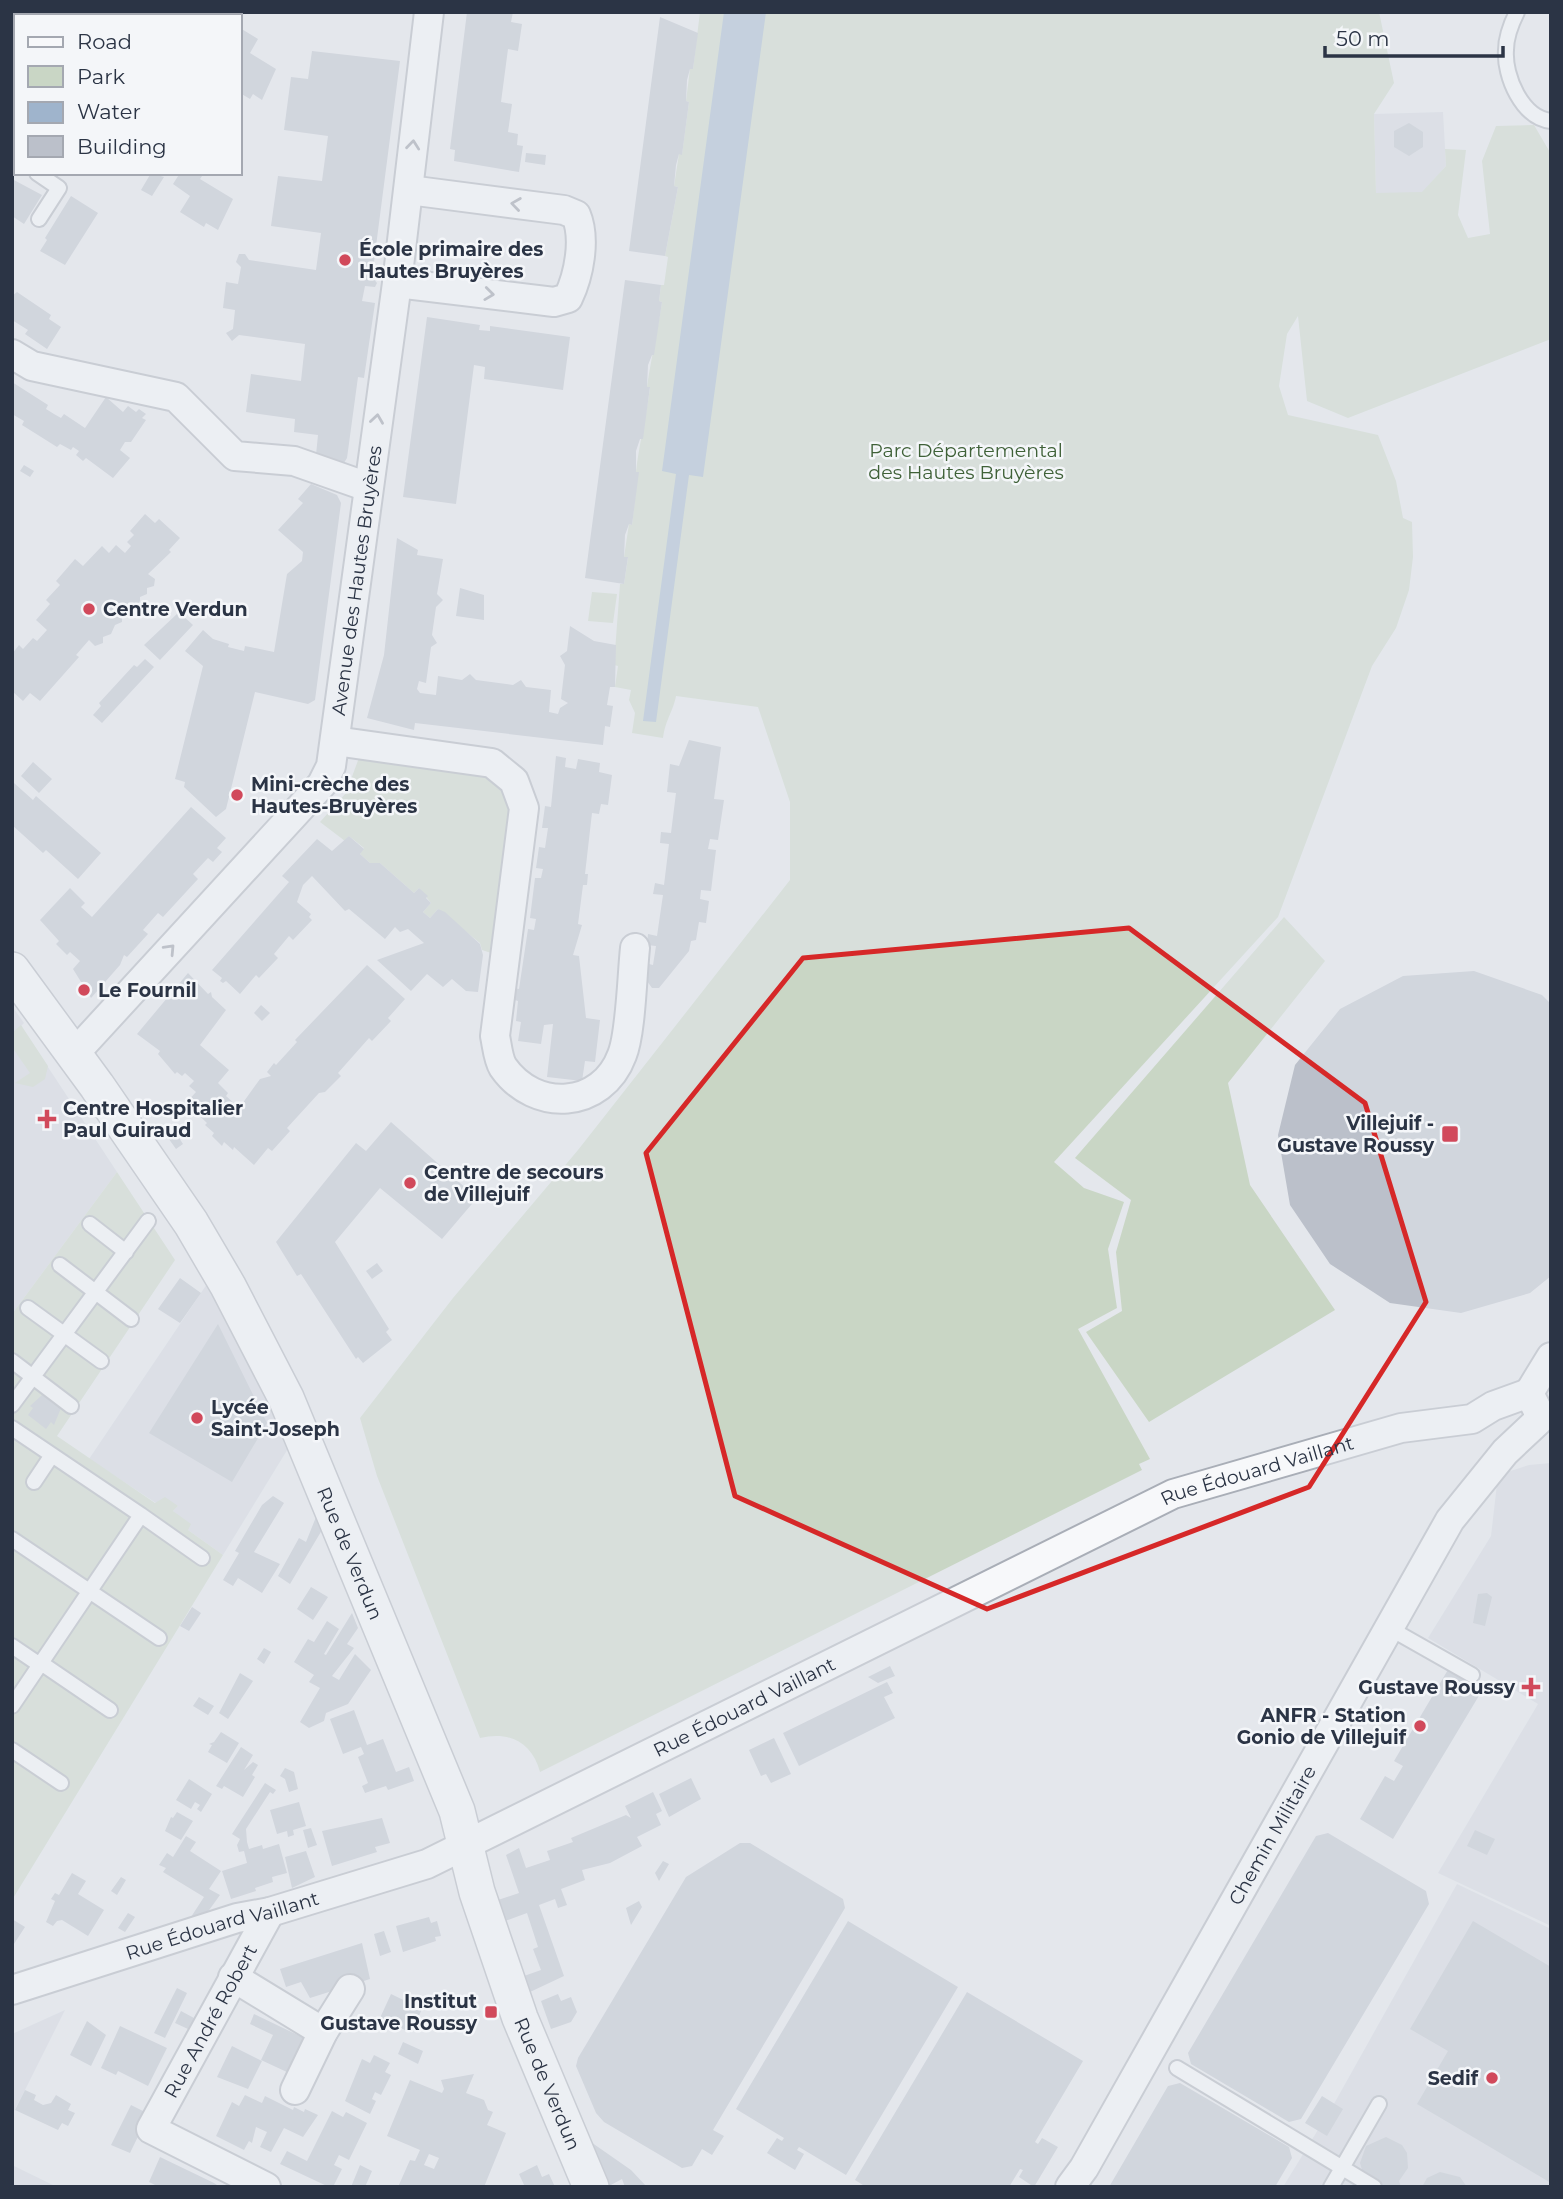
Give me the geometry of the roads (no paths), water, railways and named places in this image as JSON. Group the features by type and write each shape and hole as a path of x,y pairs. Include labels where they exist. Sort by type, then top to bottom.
{"street":[{"name":"Avenue des Hautes Bruyères","path":"74,1054 322,784 331,766 397,283 429,12"},
{"path":"397,283 554,303 568,298 574,284 582,229 576,215 564,211 408,190"},
{"path":"12,354 32,366 176,397 235,456 294,461 368,486"},
{"path":"335,741 492,763 514,781 524,808 495,1036 502,1065 524,1089 542,1098 561,1099 596,1089 612,1073 623,1053 635,948"},
{"name":"Rue de Verdun","path":"12,970 191,1223 228,1286 286,1398 457,1811 477,1892 520,2018 591,2187"},
{"path":"1544,1422 1529,1393 1551,1357"},
{"name":"Rue Édouard Vaillant","path":"12,1990 237,1918 270,1912 427,1864 1173,1494 1401,1428 1472,1419 1493,1406 1529,1393"},
{"name":"Chemin Militaire","path":"1070,2187 1084,2168 1450,1520 1505,1452 1544,1422"},
{"name":"Rue André Robert","path":"266,2187 151,2129 270,1912"},
{"path":"233,1977 323,2032"},
{"path":"295,2090 323,2032 350,1989"}],"lane":[{"path":"1517,12 1505,52 1512,82 1523,105 1541,120 1551,121"},
{"path":"39,219 59,187 40,175"},
{"path":"12,1405 148,1221"},
{"path":"90,1224 126,1252"},
{"path":"60,1265 131,1319"},
{"path":"28,1308 101,1362"},
{"path":"12,1361 71,1406"},
{"path":"12,1428 202,1558"},
{"path":"34,1482 52,1455"},
{"path":"12,1706 141,1515"},
{"path":"12,1539 159,1638"},
{"path":"1389,1628 1472,1675"},
{"path":"12,1646 110,1710"},
{"path":"12,1750 61,1783"},
{"path":"1177,2068 1374,2187"},
{"path":"1331,2187 1379,2104"}],"water":[{"path":"724,12 766,12 703,477 689,475 656,722 643,721 676,474 662,471"}],"place":[{"name":"École primaire des Hautes Bruyères","path":"345,260"},
{"name":"Centre Verdun","path":"89,609"},
{"name":"Mini-crèche des Hautes-Bruyères","path":"237,795"},
{"name":"Le Fournil","path":"84,990"},
{"name":"Centre Hospitalier Paul Guiraud","path":"47,1119"},
{"name":"Villejuif - Gustave Roussy","path":"1450,1134"},
{"name":"Centre de secours de Villejuif","path":"410,1183"},
{"name":"Lycée Saint-Joseph","path":"197,1418"},
{"name":"Gustave Roussy","path":"1531,1687"},
{"name":"ANFR - Station Gonio de Villejuif","path":"1420,1726"},
{"name":"Institut Gustave Roussy","path":"491,2012"},
{"name":"Sedif","path":"1492,2078"}],"park label":[{"name":"Parc Départemental des Hautes Bruyères","path":"966,461"}]}
